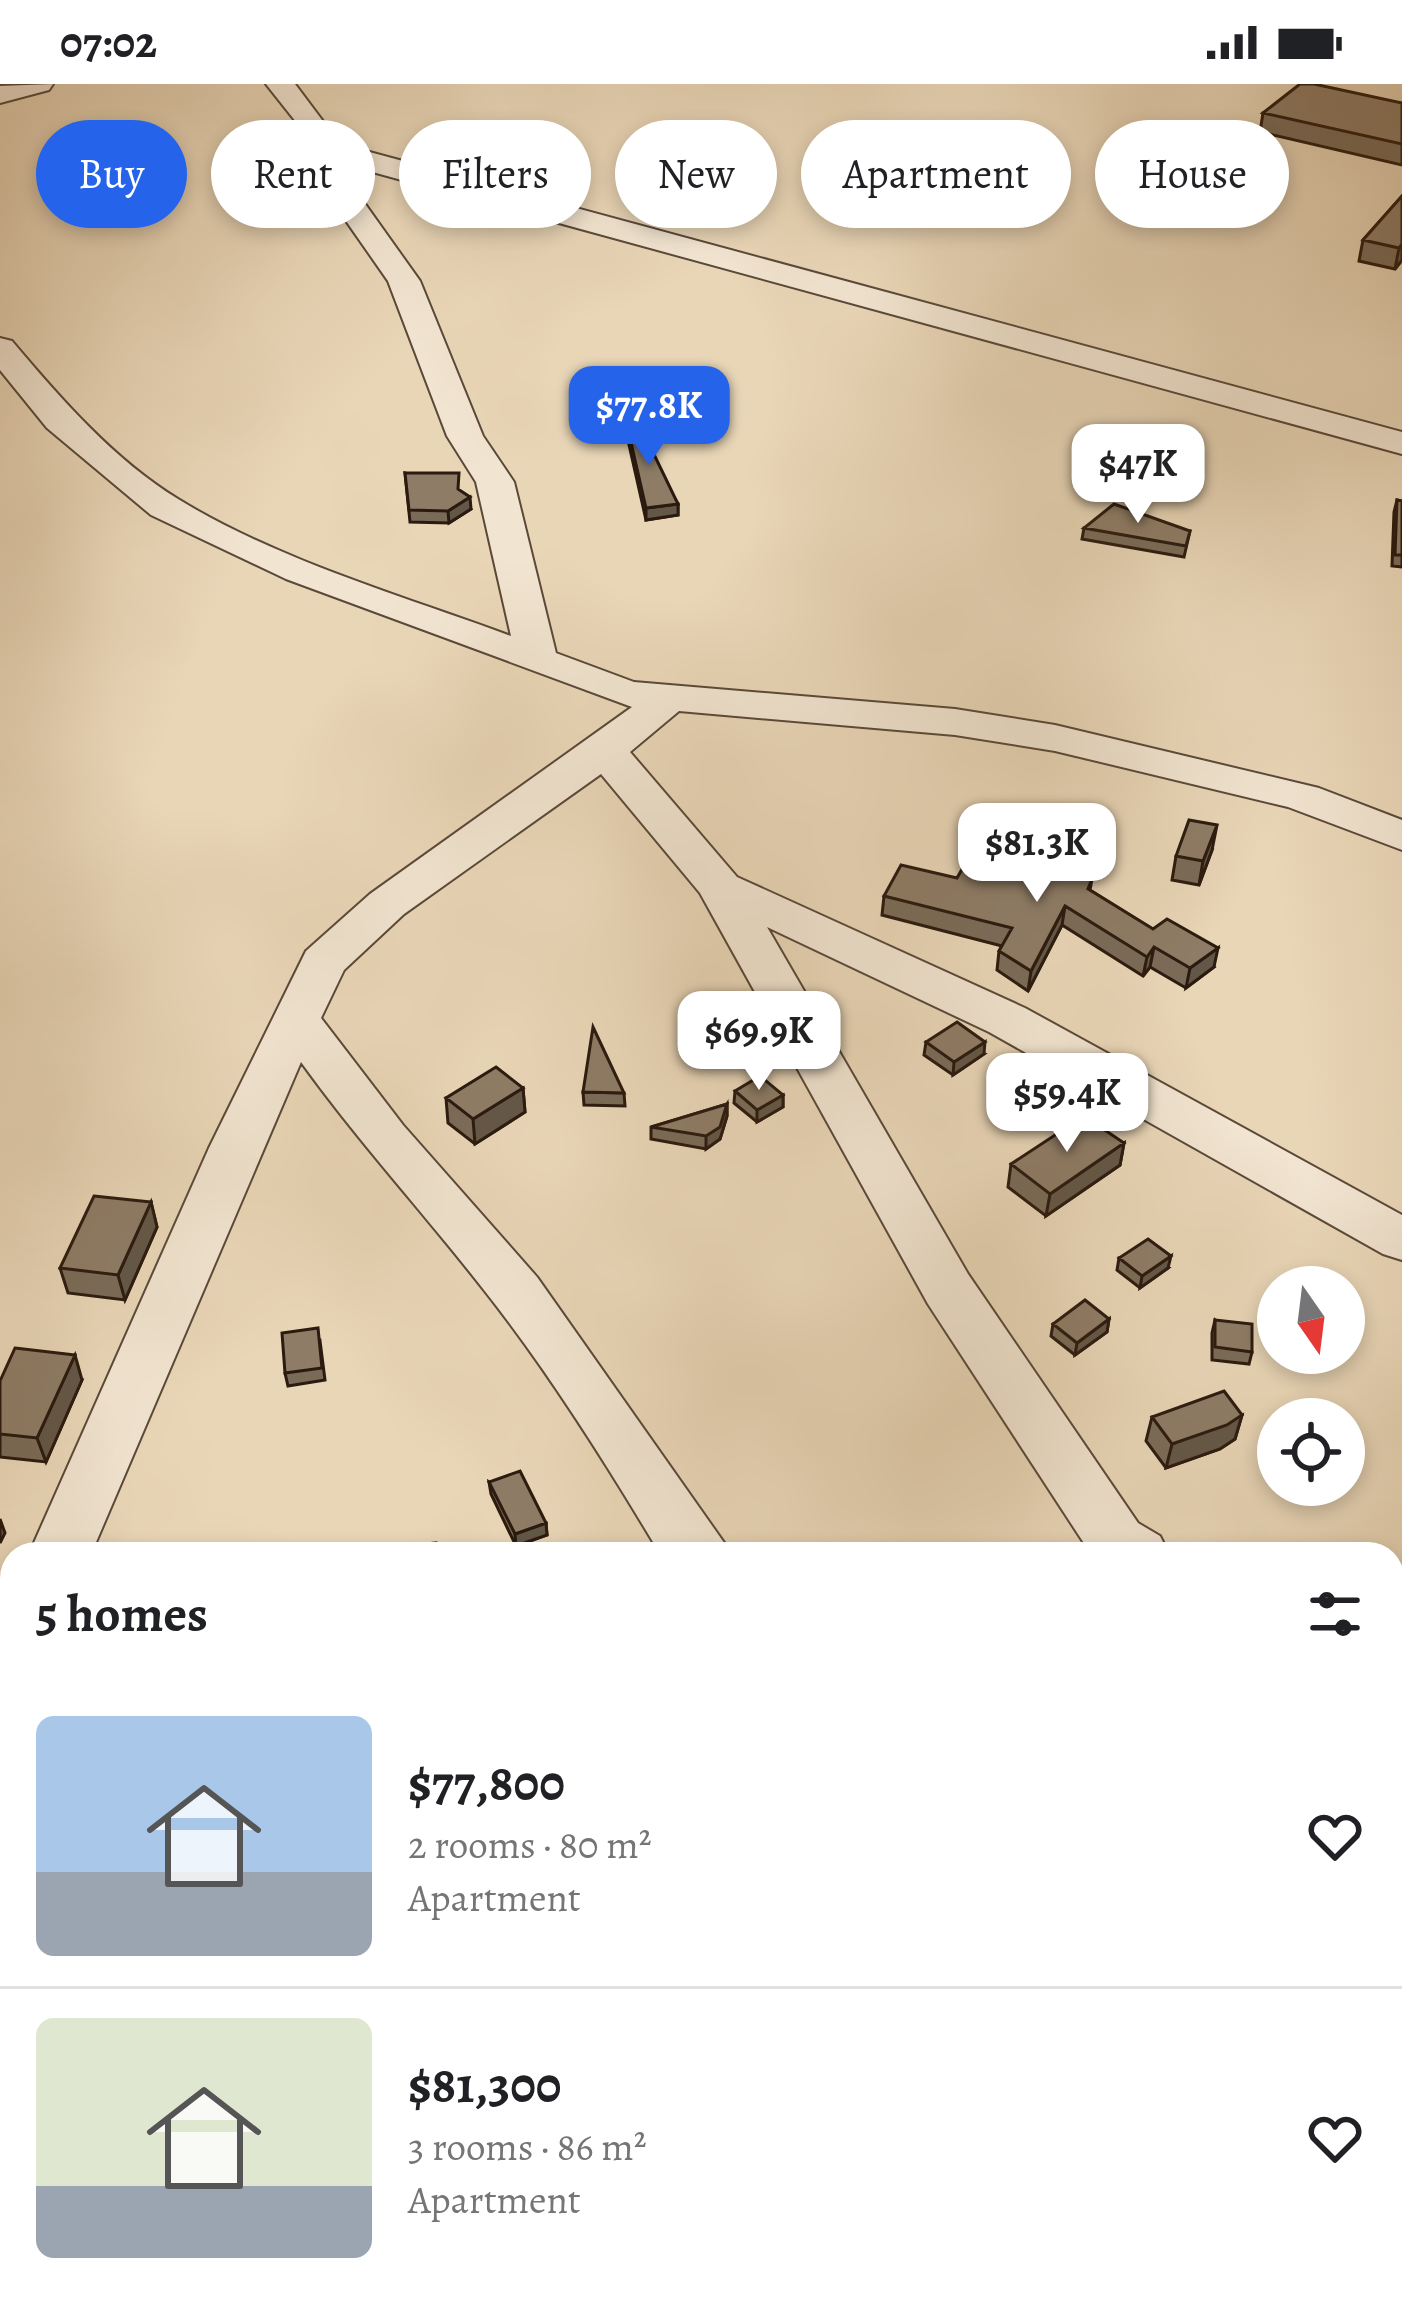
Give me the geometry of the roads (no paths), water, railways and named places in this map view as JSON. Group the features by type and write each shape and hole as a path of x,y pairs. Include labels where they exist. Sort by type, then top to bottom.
{"street":[{"path":"0,95 39,84"},
{"path":"280,84 307,120"},
{"path":"375,163 1402,443"},
{"path":"366,228 404,281 465,436 495,482 538,662"},
{"path":"0,348 61,420 164,508 300,571 628,694 934,720 1055,738 1303,797 1402,836"},
{"path":"65,1542 323,962 426,874 604,751 666,700"},
{"path":"604,751 719,887 948,1289 1118,1542"},
{"path":"719,887 1006,1020 1402,1240"},
{"path":"295,1018 384,1138 517,1292 690,1542"}]}
